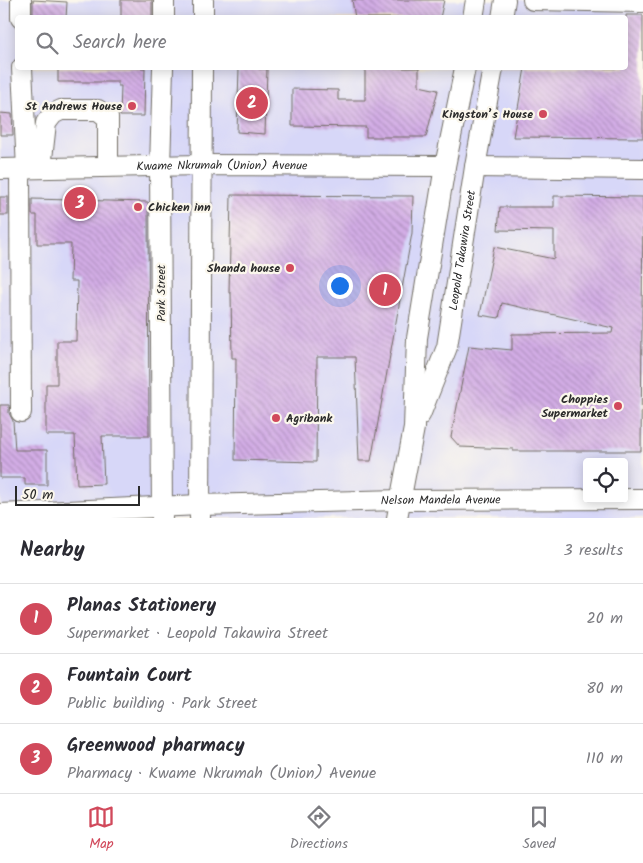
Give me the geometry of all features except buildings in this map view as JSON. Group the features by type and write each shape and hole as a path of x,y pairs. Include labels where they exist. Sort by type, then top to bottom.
{"street":[{"path":"21,0 21,15"},
{"path":"164,0 164,15"},
{"path":"203,0 203,15"},
{"path":"474,15 476,0"},
{"path":"502,15 505,0"},
{"path":"533,0 643,2"},
{"path":"21,412 29,169 22,70"},
{"name":"Park Street","path":"162,512 160,166 163,70"},
{"path":"200,512 202,70"},
{"name":"Leopold Takawira Street","path":"399,509 414,428 417,338 445,166 465,70"},
{"name":"Leopold Takawira Street","path":"414,428 447,347 475,167 493,70"},
{"path":"29,169 46,123 53,114 61,110 98,110 108,118 108,166"},
{"name":"Kwame Nkrumah (Union) Avenue","path":"0,169 201,165 445,166"},
{"path":"475,167 643,168"},
{"name":"Nelson Mandela Avenue","path":"12,515 399,509 643,500"}],"shaded area":[{"path":"0,0 643,0 643,518 0,518"}],"place":[{"name":"Fountain Court","path":"252,103"},
{"name":"St Andrews House","path":"132,106"},
{"name":"Kingston’s House","path":"543,114"},
{"name":"Greenwood pharmacy","path":"80,203"},
{"name":"Chicken inn","path":"138,207"},
{"name":"Shanda house","path":"290,268"},
{"name":"Planas Stationery","path":"385,290"},
{"name":"Choppies Supermarket","path":"618,406"},
{"name":"Agribank","path":"276,418"}]}
